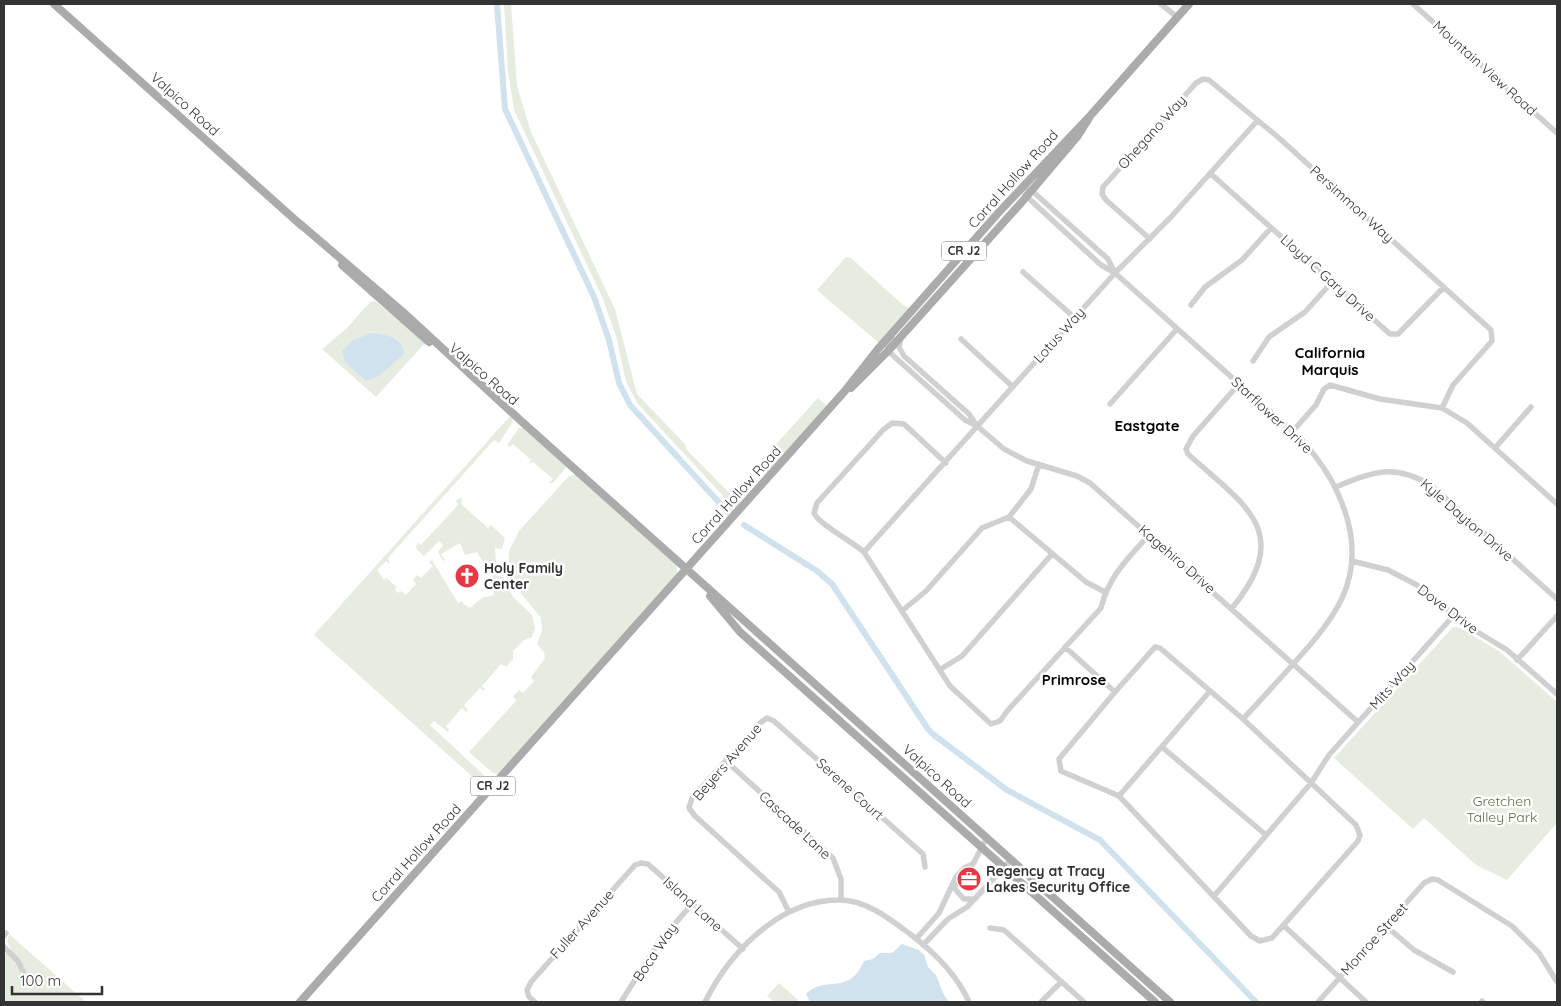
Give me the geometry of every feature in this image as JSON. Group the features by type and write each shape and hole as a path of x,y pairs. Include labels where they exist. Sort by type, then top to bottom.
{"main road":[{"name":"Valpico Road","path":"54,4 299,223 378,298 520,420 1170,1002"},
{"name":"Corral Hollow Road","path":"300,1002 844,392 878,349 938,281 1090,116 1189,4"},
{"path":"844,392 860,380 888,351 1026,198 1077,137 1090,116"},
{"name":"Valpico Road","path":"687,569 689,577 720,606 740,632 1155,1002"}],"street":[{"path":"1161,4 1176,17"},
{"name":"Mountain View Road","path":"1413,4 1557,132"},
{"name":"Persimmon Way","path":"1206,80 1214,82 1480,319 1493,335 1492,341 1485,351 1449,391 1442,408"},
{"name":"Ohegano Way","path":"1150,239 1106,200 1102,191 1106,182 1196,83 1206,80"},
{"name":"Lotus Way","path":"864,552 1115,273 1150,239 1257,121"},
{"name":"Lloyd C Gary Drive","path":"1210,173 1394,335 1406,328 1444,287"},
{"path":"1023,188 1026,198 1101,265 1115,273"},
{"name":"Starflower Drive","path":"1023,188 1031,190 1108,259 1115,273 1292,432 1321,461 1336,487 1350,527 1352,540 1352,561 1348,585 1336,611 1321,634 1243,720"},
{"path":"1191,305 1205,287 1242,260 1271,228"},
{"path":"1023,272 1074,318"},
{"path":"938,281 930,295 890,341 888,351 965,420 977,426"},
{"path":"1253,361 1269,337 1304,312 1332,282"},
{"path":"1110,404 1177,329"},
{"path":"901,335 899,347 904,356 969,414 977,426"},
{"path":"961,339 1013,387"},
{"path":"1232,608 1247,589 1258,566 1261,551 1256,525 1252,513 1241,500 1188,454 1186,448 1193,436 1239,384"},
{"path":"1292,432 1316,405 1324,390 1330,385 1380,399 1442,408 1467,423 1556,500"},
{"path":"1494,448 1531,407"},
{"path":"946,463 904,424 896,422 883,430 814,508 815,516 853,542 864,552 942,670 950,686 991,724 1000,721 1101,608 1105,592 1120,567 1149,535"},
{"name":"Kagehiro Drive","path":"977,426 1014,456 1076,476 1090,483 1358,722"},
{"path":"903,610 926,591 982,528 1009,517 1031,489 1039,464"},
{"name":"Kyle Dayton Drive","path":"1336,487 1363,475 1376,472 1403,472 1419,477 1433,486 1557,599"},
{"path":"1009,517 1086,582 1105,592"},
{"path":"942,670 962,656 1052,554"},
{"name":"Dove Drive","path":"1352,561 1376,566 1402,576 1429,593 1475,631 1496,642 1557,694"},
{"name":"Mits Way","path":"1214,896 1311,783 1329,754 1454,615"},
{"path":"1517,660 1557,616"},
{"path":"1065,647 1115,692"},
{"path":"1155,647 1160,648 1243,720 1356,825 1360,835 1358,841 1272,938 1260,941 1252,936 1119,796 1061,771 1059,759 1115,692 1155,647"},
{"path":"1119,796 1210,691"},
{"name":"Beyers Avenue","path":"766,718 692,798 689,808 695,816 779,892 788,910"},
{"name":"Serene Court","path":"766,718 774,721 923,854 925,867"},
{"path":"1162,747 1266,835"},
{"name":"Cascade Lane","path":"726,761 832,858 841,879 841,900"},
{"path":"920,942 939,913 954,880 964,868 973,864 987,838"},
{"path":"920,942 948,919 967,907 1011,860"},
{"name":"Island Lane","path":"642,862 648,864 743,949"},
{"name":"Fuller Avenue","path":"535,1002 529,996 527,990 531,982 635,865 642,862"},
{"name":"Monroe Street","path":"1318,1002 1424,883 1432,879 1438,880 1512,926 1539,953 1557,982"},
{"path":"952,887 964,899 975,899"},
{"path":"705,1002 724,972 743,949 772,921 788,910 805,905 841,900 879,912 920,942 956,978 969,1002"},
{"name":"Boca Way","path":"622,1002 658,942 692,904"},
{"path":"1283,926 1366,1002"},
{"path":"1386,926 1414,950 1453,972"},
{"path":"990,928 1004,930 1084,1002"},
{"path":"4,947 18,961 23,972"},
{"path":"1041,1002 1061,982"}],"green space":[{"path":"504,4 511,4 517,86 531,132 615,309 637,394 685,444 686,449 740,504 728,517 723,511 730,504 727,500 638,404 626,382 616,336 603,299 514,110 508,72"},
{"path":"846,257 851,258 903,305 911,309 880,344 817,290"},
{"path":"375,301 426,342 376,397 322,349 346,329 370,302"},
{"path":"818,398 827,406 767,473 758,464"},
{"path":"510,416 513,418 512,423 499,443 494,440 388,558 390,564 386,561 377,570 384,580 386,578 397,587 395,589 398,593 401,591 406,595 416,584 413,580 417,575 421,578 433,566 429,562 432,560 458,603 463,601 463,604 470,608 482,598 494,595 493,587 490,585 495,582 477,552 465,555 460,543 441,554 445,560 443,561 438,552 443,545 439,541 424,556 417,550 416,546 419,543 421,545 458,505 456,501 460,498 463,500 461,504 488,528 491,525 505,538 502,549 495,548 497,576 503,577 513,597 532,615 535,628 532,637 524,640 513,651 513,659 506,667 501,664 482,686 485,689 484,691 480,688 464,705 468,710 466,712 462,708 446,726 449,729 448,732 434,721 430,725 488,779 490,785 482,793 475,779 314,635"},
{"path":"519,428 524,428 566,465 565,469 553,483 549,483 553,479 533,462 528,464 531,460 513,444 510,447 507,445"},
{"path":"576,474 677,565 677,574 499,774 493,773 469,752 516,701 513,696 519,690 523,693 534,681 531,677 545,658 544,652 537,644 542,631 541,618 512,582 509,551 519,531 568,477"},
{"name":"Gretchen Talley Park","path":"1453,627 1460,628 1499,651 1557,702 1557,823 1507,880 1476,865 1424,818 1413,829 1334,758"},
{"path":"9,934 86,1002 4,1002 4,955 11,949 7,942"},
{"path":"779,983 798,1000 795,1002 775,1002 767,996"}],"water":[{"path":"371,333 382,334 397,340 403,348 404,354 379,376 366,381 345,362 342,351 352,341"},
{"path":"902,944 919,950 924,955 928,967 936,975 943,993 949,1002 810,1002 806,994 814,988 822,985 837,984 851,979 858,972 864,961 873,959 880,953 892,953"}],"waterway":[{"path":"497,4 505,109 594,297 609,340 619,383 630,405 725,509"},
{"path":"744,525 817,571 832,584 928,729 934,735 1007,790 1100,840 1256,1002"}],"place":[{"name":"Holy Family Center","path":"467,576"},
{"name":"Regency at Tracy Lakes Security Office","path":"969,879"}],"district":[{"name":"California Marquis","path":"1330,362"},
{"name":"Eastgate","path":"1147,426"},
{"name":"Primrose","path":"1074,680"}]}
